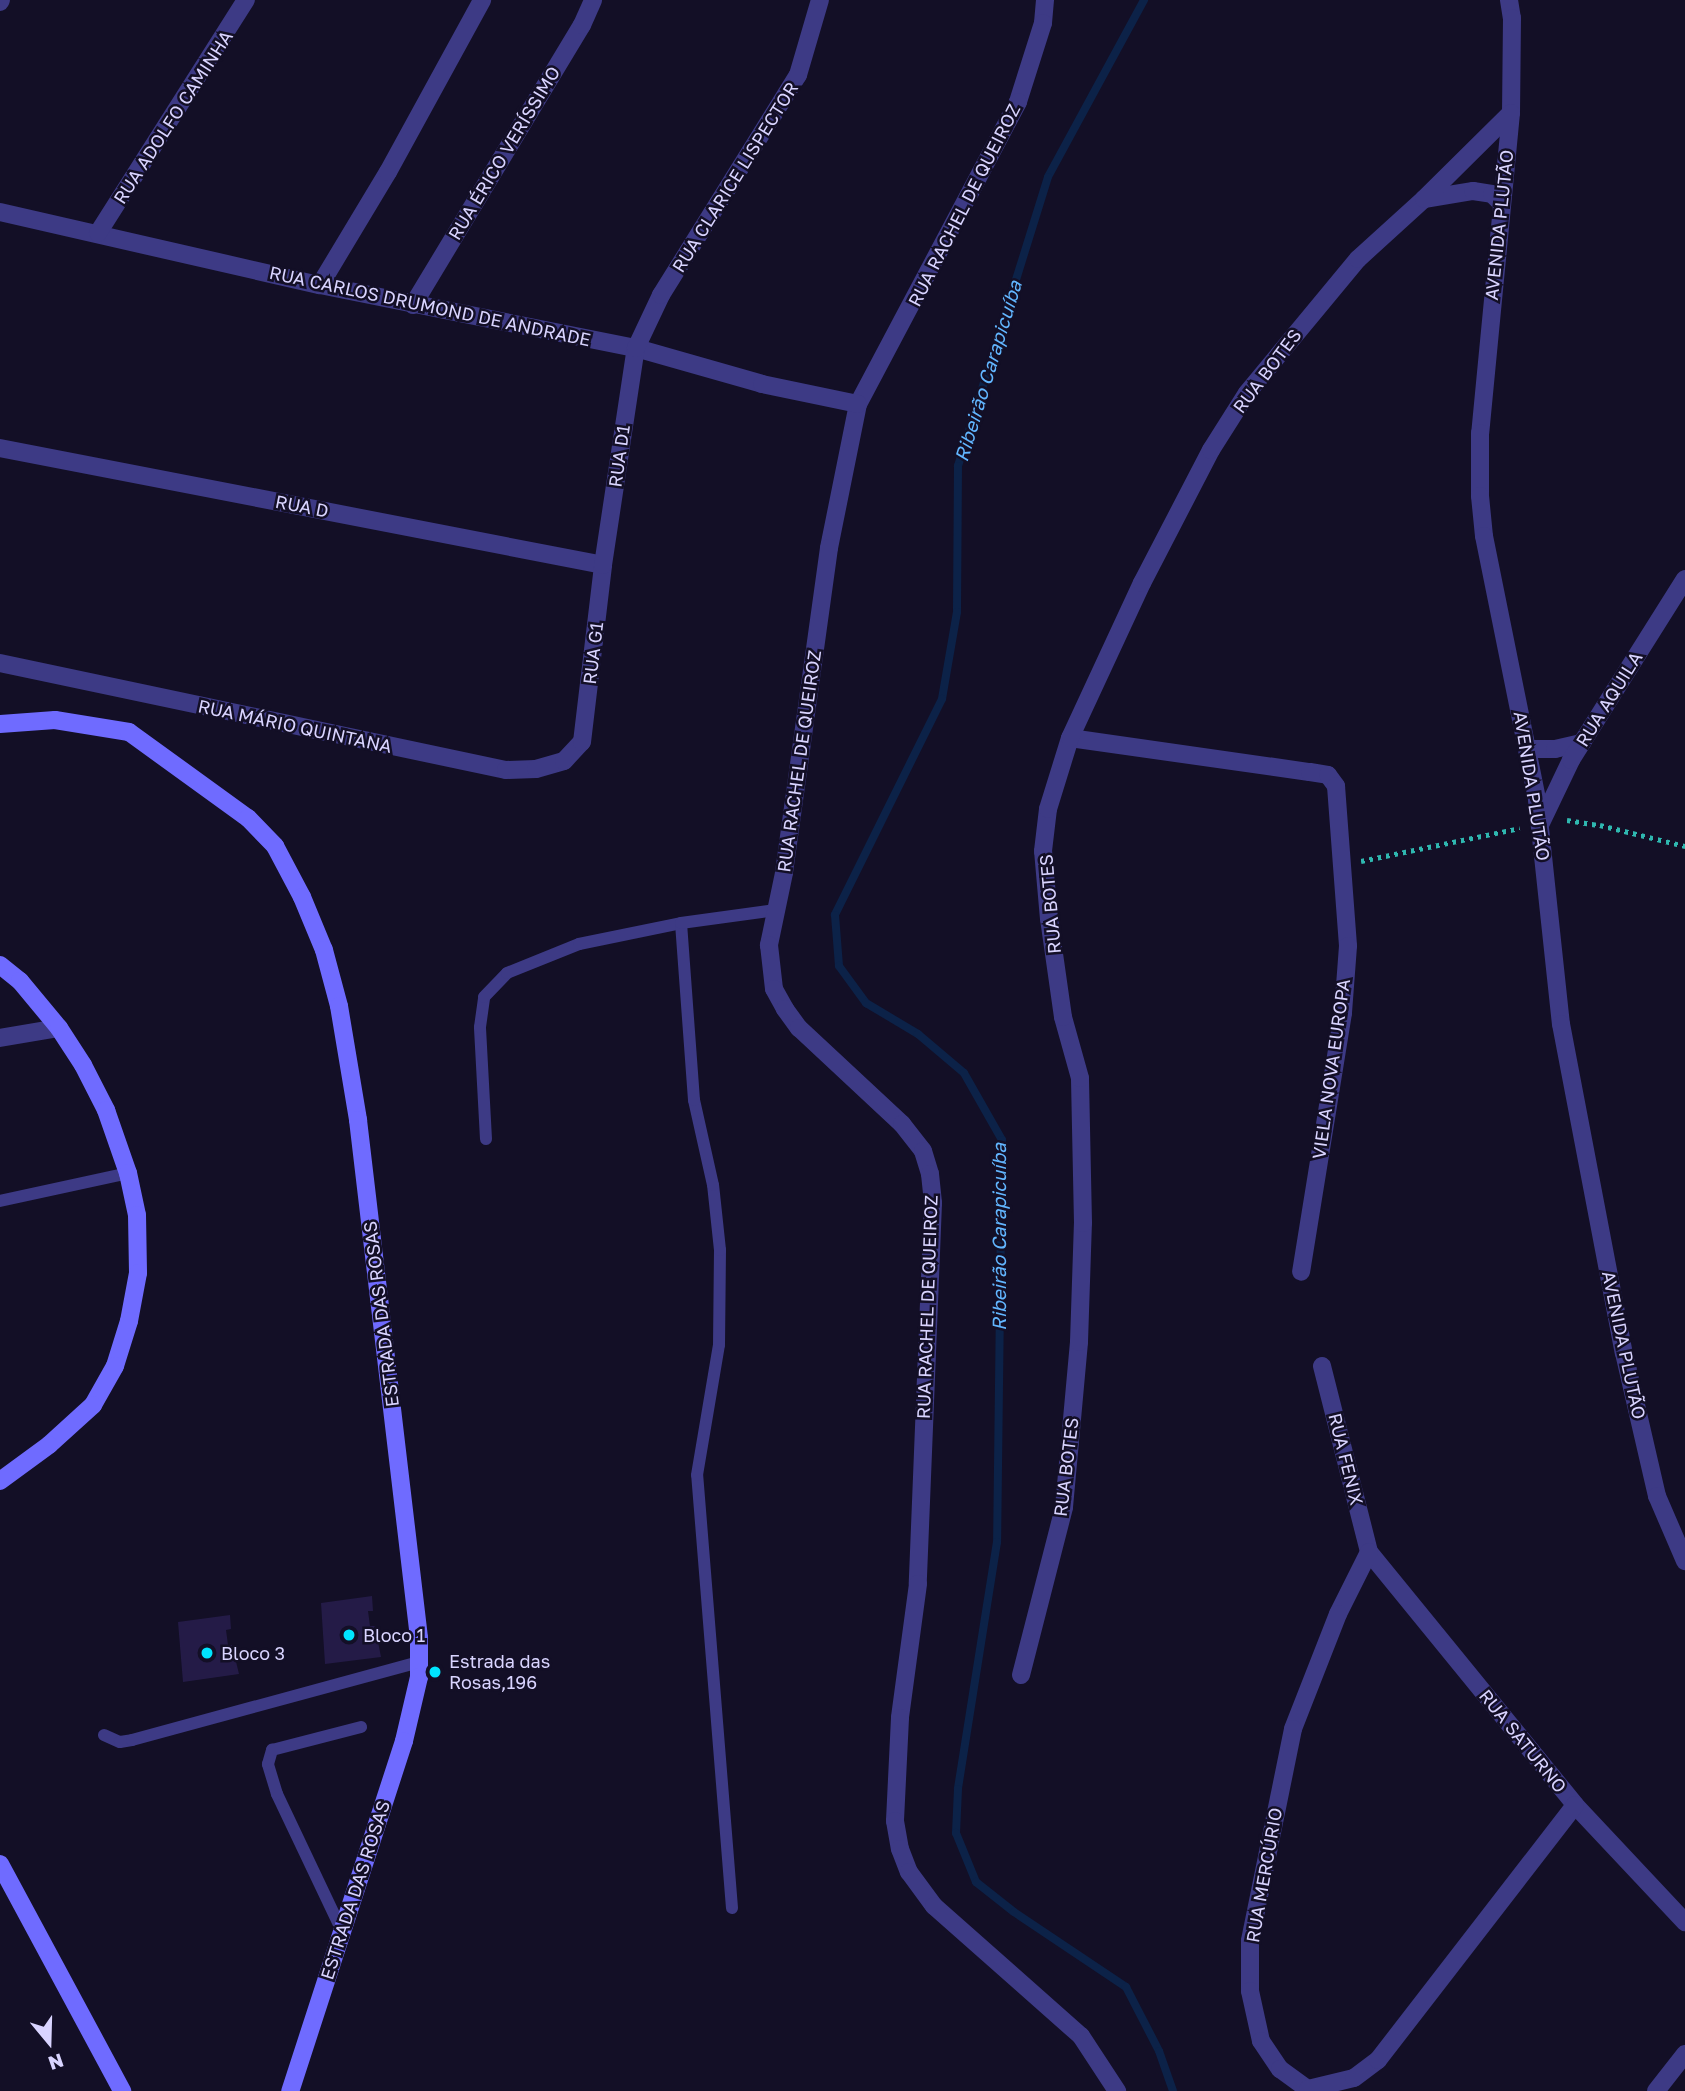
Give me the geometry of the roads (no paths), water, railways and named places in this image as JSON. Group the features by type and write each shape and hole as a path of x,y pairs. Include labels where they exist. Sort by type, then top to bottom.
{"main road":[{"name":"ESTRADA DAS ROSAS","path":"0,724 55,720 129,732 248,818 275,846 302,897 324,950 339,1006 358,1120 419,1677 404,1741 290,2091"},
{"path":"0,965 20,981 59,1028 106,1110 128,1173 137,1215 138,1273 129,1321 115,1366 93,1405 49,1445 0,1481"},
{"path":"0,1864 122,2091"}],"street":[{"name":"RUA ADOLFO CAMINHA","path":"98,233 246,0"},
{"path":"320,285 388,172 482,0"},
{"name":"RUA ÉRICO VERÍSSIMO","path":"413,304 582,25 593,0"},
{"name":"RUA CLARICE LISPECTOR","path":"636,348 661,295 799,75 820,0"},
{"name":"RUA RACHEL DE QUEIROZ","path":"1045,0 1043,23 1018,102 858,404 829,548 769,945 774,989 785,1009 799,1028 902,1124 923,1151 930,1174 933,1203 918,1584 900,1718 895,1821 900,1849 909,1872 934,1906 1081,2036 1116,2091"},
{"name":"AVENIDA PLUTÃO","path":"1509,0 1512,19 1511,113 1480,433 1480,496 1484,536 1541,824 1561,1024 1624,1353 1657,1496 1685,1561"},
{"name":"RUA BOTES","path":"1021,1675 1064,1507 1079,1342 1083,1223 1080,1078 1063,1017 1049,919 1043,851 1048,809 1070,738 1142,583 1211,450 1247,393 1358,258 1424,199 1511,113"},
{"path":"1424,199 1473,191 1492,194 1501,203"},
{"name":"RUA CARLOS DRUMOND DE ANDRADE","path":"0,212 320,285 636,348 762,384 858,404"},
{"name":"RUA D1","path":"603,565 636,348"},
{"name":"RUA D","path":"0,448 603,565"},
{"name":"RUA G1","path":"582,742 603,565"},
{"name":"RUA AQUILA","path":"1541,824 1582,743 1685,579"},
{"name":"RUA MÁRIO QUINTANA","path":"0,663 506,770 536,769 564,761 582,742"},
{"name":"VIELA NOVA EUROPA","path":"1070,738 1328,775 1336,786 1348,946 1343,1013 1301,1272"},
{"path":"1527,748 1555,748 1582,743"},
{"path":"0,1038 59,1028"},
{"name":"RUA FENIX","path":"1322,1366 1369,1552"},
{"name":"RUA SATURNO","path":"1369,1552 1575,1805 1685,1922"},
{"name":"RUA MERCÚRIO","path":"1369,1552 1338,1614 1293,1729 1250,1941 1250,1991 1261,2041 1280,2069 1307,2090 1354,2078 1378,2060 1575,1805"},
{"path":"1656,2091 1685,2054"}],"lane":[{"path":"486,1139 480,1027 484,998 507,972 579,944 681,923 776,910"},
{"path":"681,923 694,1100 713,1185 720,1250 719,1345 697,1475 732,1908"},
{"path":"0,1201 128,1173"},
{"path":"104,1735 120,1742 132,1740 419,1662"},
{"path":"342,1931 277,1794 268,1764 272,1750 361,1727"}],"waterway":[{"name":"Ribeirão Carapicuíba","path":"1144,0 1048,177 958,466 957,612 942,699 835,915 839,966 866,1003 918,1034 964,1073 1002,1140 997,1542 958,1789 956,1833 976,1882 1014,1912 1126,1987 1159,2051 1173,2091"}],"place":[{"name":"Bloco 1","path":"349,1635"},
{"name":"Bloco 3","path":"207,1653"},
{"name":"Estrada das Rosas,196","path":"435,1672"}]}
